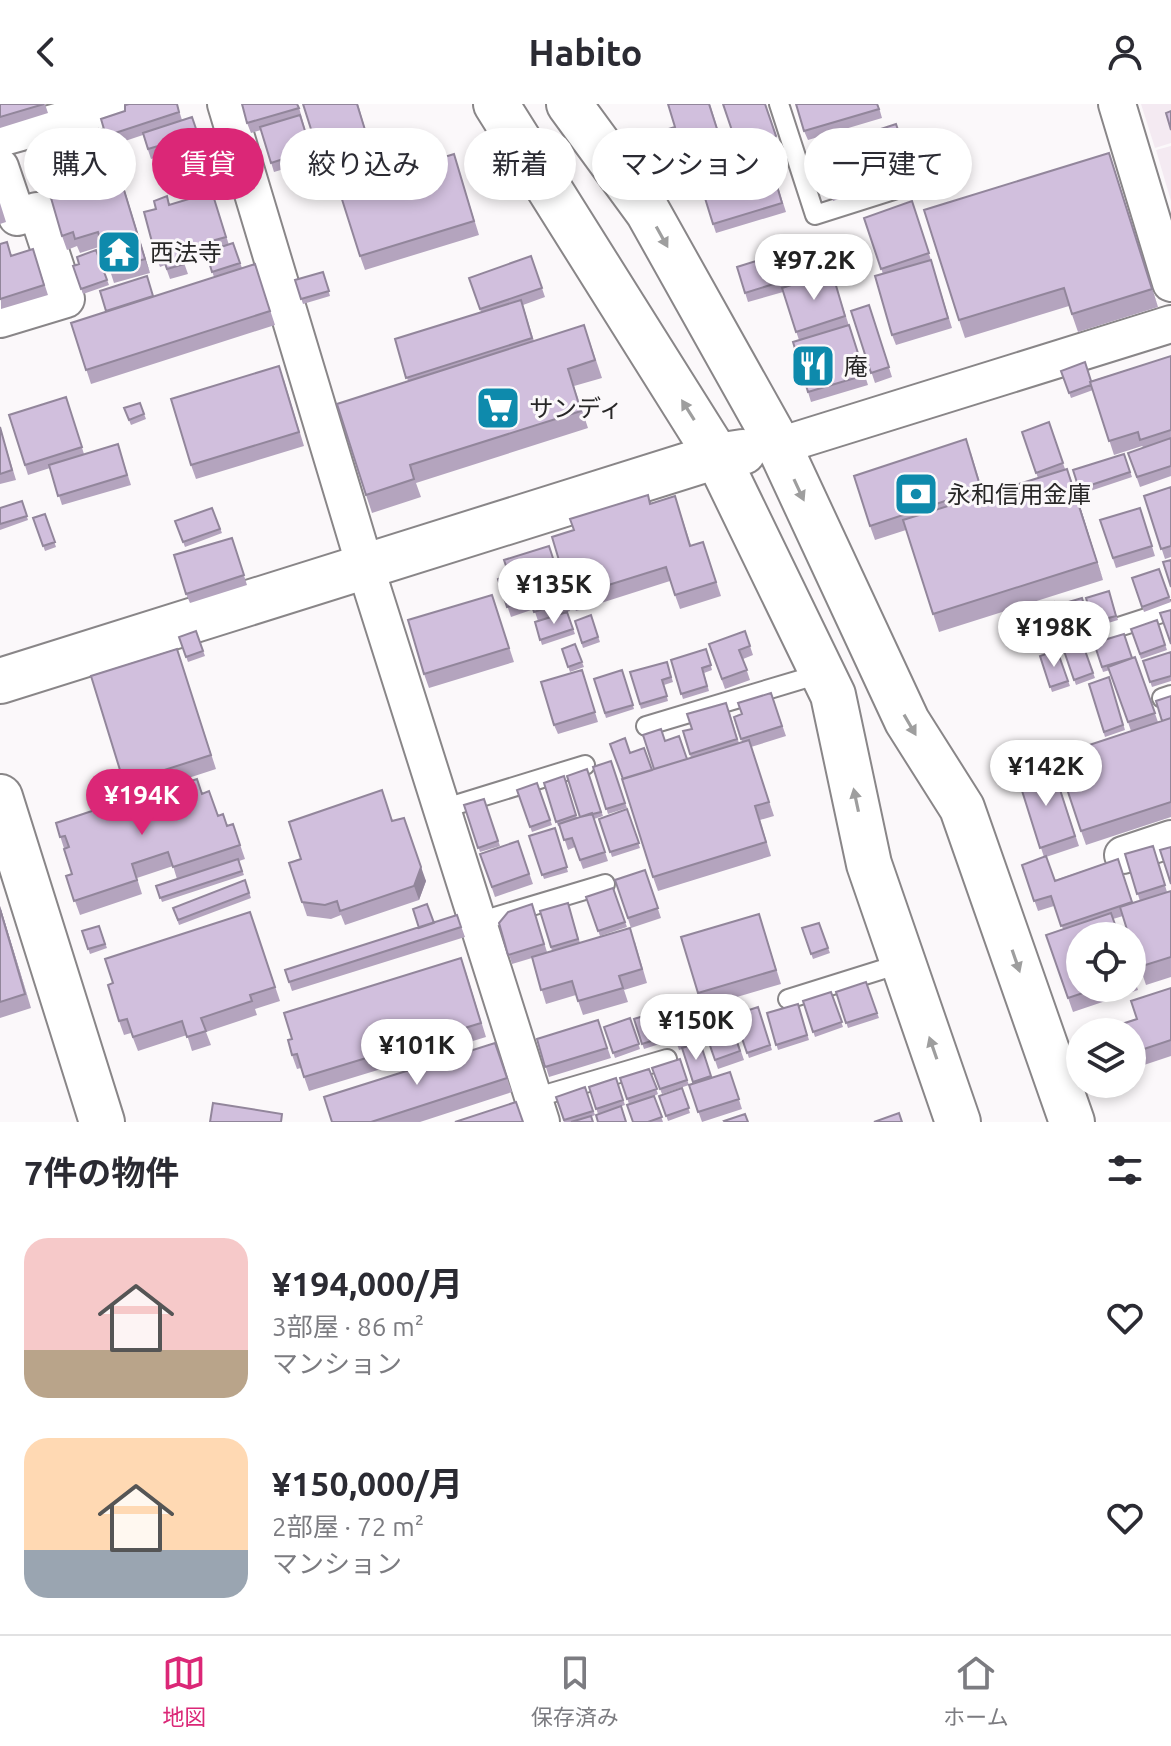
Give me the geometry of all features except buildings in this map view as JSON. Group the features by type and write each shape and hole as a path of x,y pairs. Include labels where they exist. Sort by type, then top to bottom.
{"street":[{"path":"0,138 121,104"},
{"path":"226,104 365,566 537,1110"},
{"path":"496,104 717,456 833,695 869,864 958,1122"},
{"path":"569,104 648,212 779,446 907,721 962,808 1072,1122"},
{"path":"1117,104 1171,283"},
{"path":"0,167 17,217 37,211 66,299 0,319"},
{"path":"0,681 717,456 779,446 1171,324"},
{"path":"0,797 102,1122"},
{"path":"1123,855 1171,839"}],"lane":[{"path":"779,104 804,181"},
{"path":"810,200 815,215 862,200"},
{"path":"1100,633 1171,610"},
{"path":"646,726 823,673"},
{"path":"442,809 585,765"},
{"path":"478,922 605,884"},
{"path":"788,999 903,963"},
{"path":"537,1110 667,1059"}],"shaded area":[{"path":"1141,104 1171,104 1171,143 1155,148"},
{"path":"1171,146 1171,201 1156,150"}],"place":[{"name":"西法寺","path":"119,252"},
{"name":"庵","path":"813,366"},
{"name":"サンディ","path":"498,408"},
{"name":"永和信用金庫","path":"916,494"}]}
